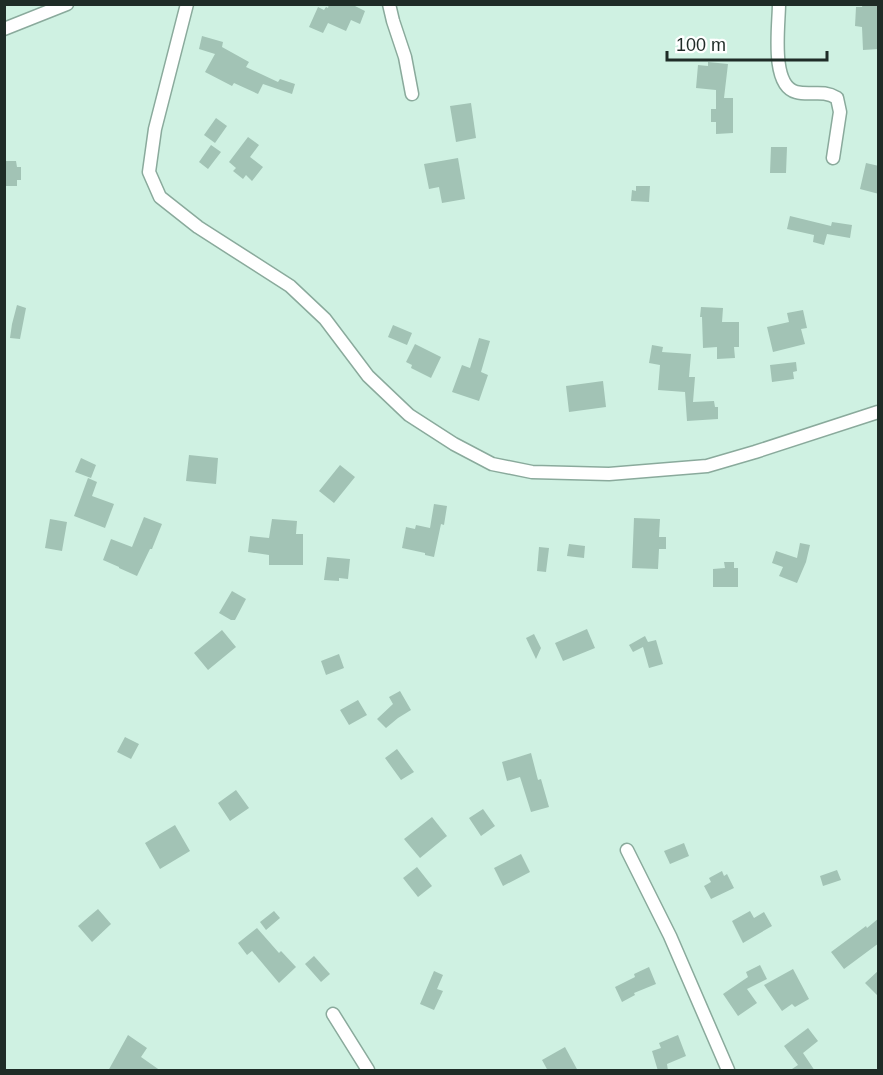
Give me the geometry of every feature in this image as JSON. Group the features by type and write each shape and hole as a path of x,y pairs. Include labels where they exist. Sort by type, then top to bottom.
{"street":[{"path":"4,29 68,4"},
{"path":"187,4 154,129 149,172 160,197 198,226 290,286 325,319 376,384 409,415 454,444 492,464 532,472 620,473 707,466 879,412"},
{"path":"389,4 405,57 412,94"},
{"path":"779,4 778,65 783,80 788,88 796,92 830,94 837,98 840,112 833,158"},
{"path":"627,850 670,936 728,1071"},
{"path":"333,1014 368,1071"}],"building":[{"path":"329,4 351,4 365,11 360,24 351,20 346,31 328,23 323,33 309,27 318,7 324,10"},
{"path":"863,4 879,4 879,49 863,50 862,27 855,26 856,7 862,7"},
{"path":"202,36 223,42 222,47 249,62 246,67 278,82 280,79 295,84 292,94 263,84 258,94 234,83 232,86 205,72 215,54 199,49"},
{"path":"708,62 728,64 724,98 733,98 733,133 716,134 716,122 711,122 711,109 716,109 716,90 696,88 698,65 708,66"},
{"path":"471,103 476,138 456,142 450,106"},
{"path":"216,118 227,126 215,143 204,135"},
{"path":"248,137 259,145 250,157 263,167 252,181 246,175 243,179 233,171 236,168 229,162"},
{"path":"211,145 221,152 208,169 199,162"},
{"path":"771,147 787,147 786,173 770,173"},
{"path":"458,158 465,199 442,203 439,187 429,189 424,164"},
{"path":"4,161 16,161 17,167 21,167 21,180 17,180 17,186 4,186"},
{"path":"866,163 879,166 879,194 860,189"},
{"path":"636,186 650,186 649,202 631,201 632,190 636,191"},
{"path":"790,216 831,226 832,222 852,225 850,238 827,234 824,245 813,242 814,235 787,229"},
{"path":"17,305 26,308 20,339 10,338"},
{"path":"701,307 723,308 722,322 739,322 739,347 734,347 735,358 717,359 717,347 703,348"},
{"path":"803,310 807,328 801,329 805,344 773,352 767,327 789,322 787,313"},
{"path":"393,325 412,333 407,345 388,337"},
{"path":"479,338 490,341 481,372 488,375 479,401 452,392 462,365 470,368"},
{"path":"415,344 441,357 431,378 411,368 412,365 406,362"},
{"path":"652,345 663,347 662,352 691,354 689,377 695,377 693,402 714,401 715,407 718,407 718,419 687,421 685,392 658,390 660,365 649,363"},
{"path":"796,362 797,371 793,372 794,379 772,382 770,365"},
{"path":"603,381 606,407 569,412 566,386"},
{"path":"189,455 218,458 216,484 186,481"},
{"path":"81,458 96,465 91,478 75,472"},
{"path":"340,465 355,477 334,503 319,491"},
{"path":"88,478 97,482 92,496 114,504 105,528 74,516"},
{"path":"434,504 447,506 434,557 402,548 406,527 415,529 416,525 430,528"},
{"path":"144,517 162,524 152,549 137,576 103,560 111,539 132,547"},
{"path":"634,518 660,519 659,537 666,537 666,549 659,549 658,569 632,568"},
{"path":"50,519 67,522 62,551 45,548"},
{"path":"272,519 297,521 296,534 303,534 303,565 269,565 269,555 248,552 250,536 269,538"},
{"path":"800,543 810,545 797,583 779,576 783,567 772,563 776,551 797,558"},
{"path":"569,544 585,546 584,558 567,556"},
{"path":"539,547 549,548 546,572 537,571"},
{"path":"327,557 350,559 348,579 324,580"},
{"path":"724,562 734,562 734,568 738,568 738,587 713,587 713,569 725,568"},
{"path":"232,591 246,599 235,620 219,613"},
{"path":"587,629 595,648 563,661 555,643"},
{"path":"222,630 236,647 208,670 194,653"},
{"path":"534,634 541,648 536,659 526,638"},
{"path":"645,636 648,642 656,640 663,664 649,668 643,647 633,652 629,645"},
{"path":"339,654 344,668 326,675 321,661"},
{"path":"400,691 411,710 386,728 377,719 393,704 389,697"},
{"path":"358,700 367,715 349,725 340,710"},
{"path":"125,737 139,744 131,759 117,752"},
{"path":"397,749 414,772 401,780 385,758"},
{"path":"531,753 538,780 541,779 549,807 531,812 520,777 507,781 502,762"},
{"path":"236,790 249,808 230,821 218,803"},
{"path":"483,809 495,826 481,836 469,818"},
{"path":"432,817 447,836 420,858 404,839"},
{"path":"175,825 190,851 160,869 145,843"},
{"path":"684,843 689,856 670,864 664,851"},
{"path":"521,854 530,872 503,886 494,868"},
{"path":"417,867 432,886 418,897 403,878"},
{"path":"837,870 841,880 823,886 820,876"},
{"path":"722,871 724,876 727,874 734,888 711,899 704,886 711,882 709,878"},
{"path":"98,909 111,924 92,942 78,926"},
{"path":"274,911 280,918 266,930 260,922"},
{"path":"750,911 754,918 764,912 772,926 743,943 732,921"},
{"path":"879,918 879,943 844,969 831,952"},
{"path":"257,928 279,953 281,951 296,967 279,983 252,951 247,955 238,943"},
{"path":"314,956 330,974 321,982 305,964"},
{"path":"760,965 767,979 747,989 757,1003 738,1016 723,994 748,977 746,972"},
{"path":"649,967 656,984 634,993 635,995 622,1002 615,987"},
{"path":"793,969 809,999 795,1007 792,1004 782,1011 764,985"},
{"path":"879,970 879,997 865,983"},
{"path":"434,971 443,975 437,989 443,991 434,1010 420,1004"},
{"path":"808,1028 818,1041 803,1053 815,1071 789,1071 798,1065 784,1046"},
{"path":"128,1035 147,1048 141,1057 161,1071 108,1071"},
{"path":"678,1035 686,1056 667,1064 668,1071 658,1071 652,1051 661,1048 659,1043"},
{"path":"565,1047 578,1071 548,1071 542,1060"}]}
